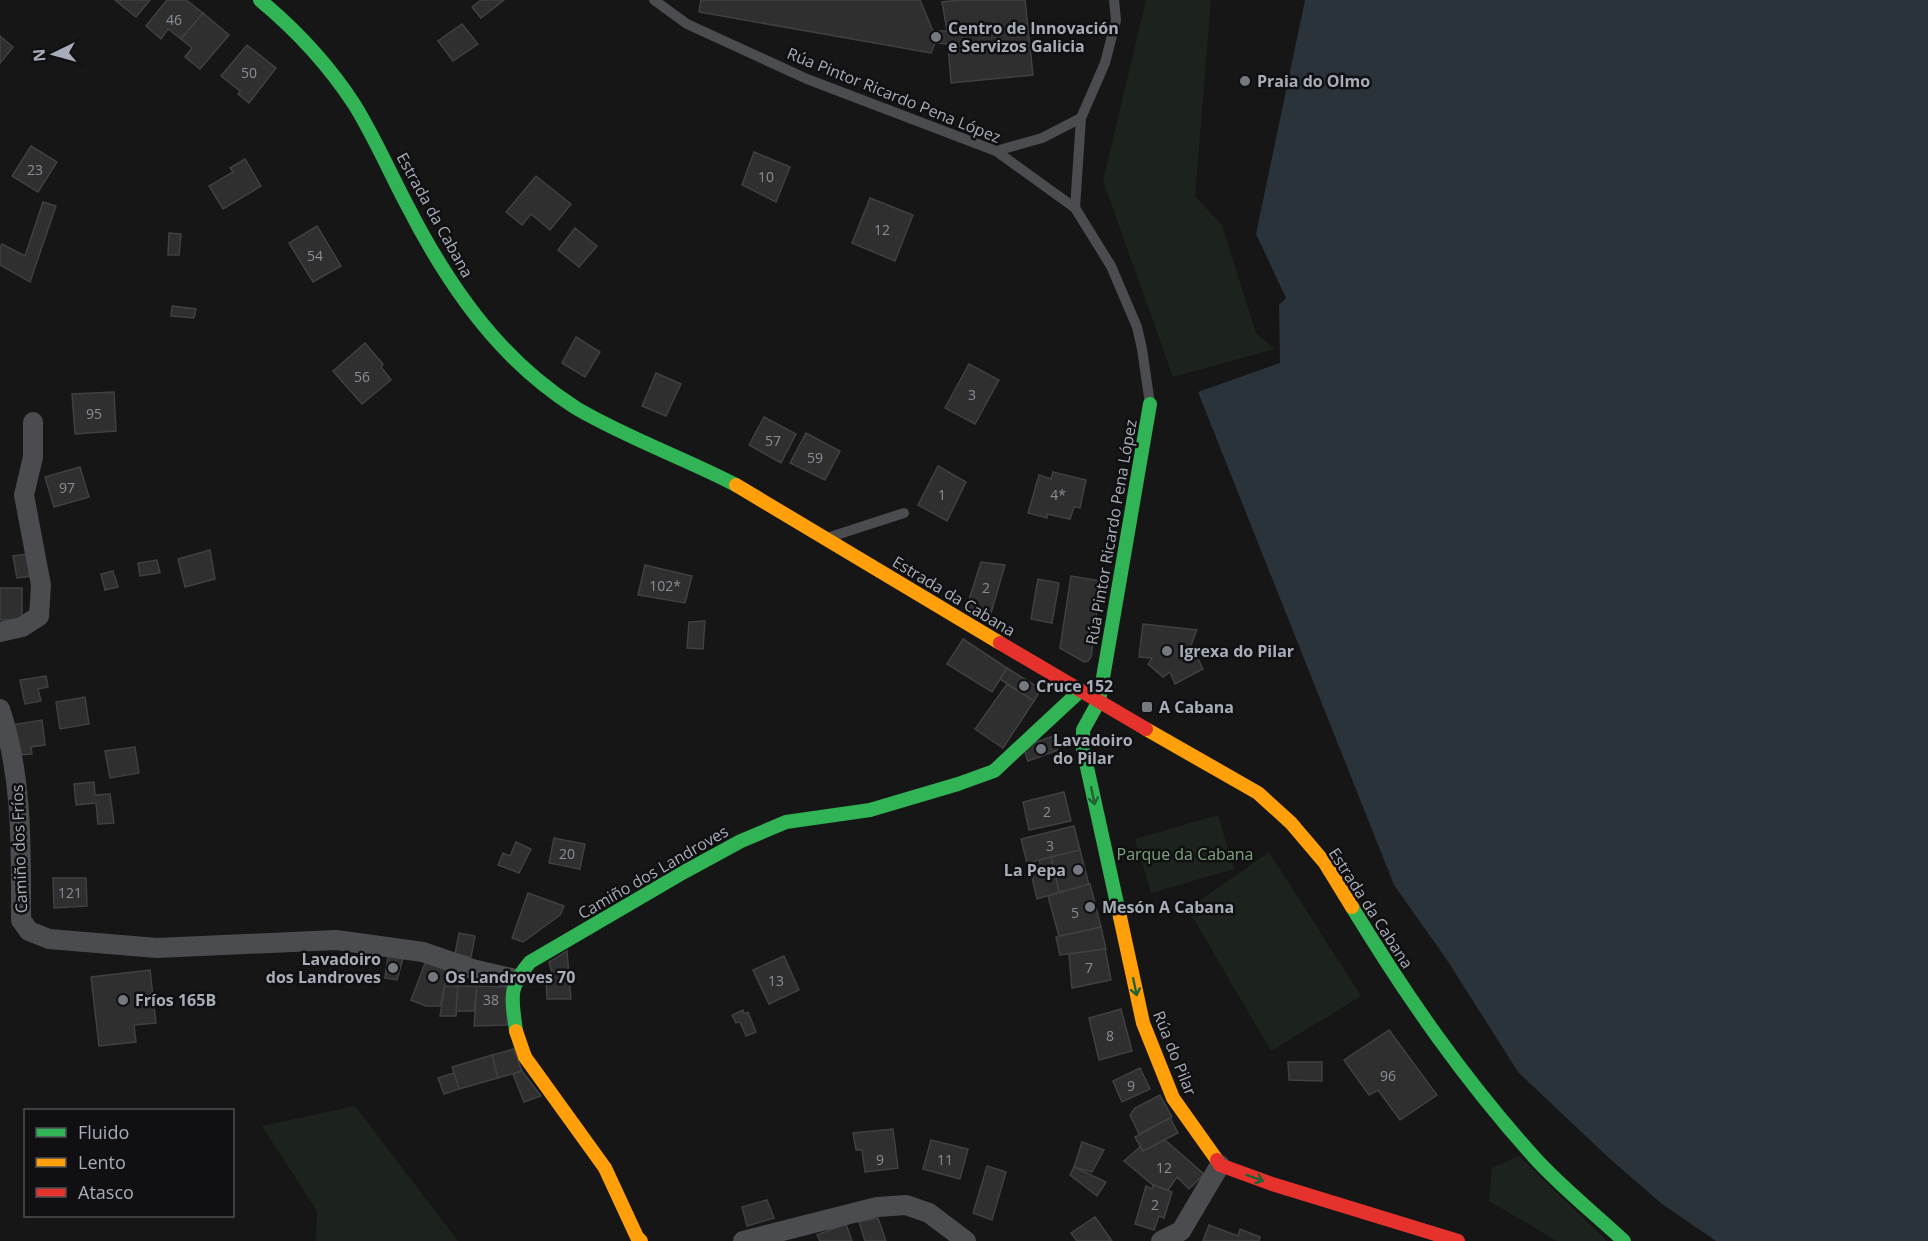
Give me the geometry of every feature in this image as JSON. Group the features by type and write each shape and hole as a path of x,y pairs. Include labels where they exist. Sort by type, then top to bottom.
{"street":[{"name":"Estrada da Cabana","path":"260,0 314,49 334,75 354,105 449,279 491,333 527,371 558,395 590,415 709,470 827,538 1080,691 1258,793 1291,822 1325,863 1386,963 1428,1026 1471,1084 1536,1159 1624,1241"},
{"name":"Rúa Pintor Ricardo Pena López","path":"1099,701 1150,404"},
{"path":"0,632 22,627 39,616 40,585 24,495 33,457 33,422"},
{"name":"Camiño dos Landroves","path":"516,979 530,962 741,841 786,822 870,810 994,771 1080,691"},
{"name":"Rúa do Pilar","path":"1099,701 1083,730 1083,749 1143,1023 1173,1098 1220,1165"},
{"name":"Camiño dos Fríos","path":"0,709 16,774 21,833 21,920 29,931 49,939 157,948 336,940 423,952 472,969 516,979"},
{"path":"516,979 512,999 516,1034 525,1057 605,1168 641,1241"},
{"path":"1161,1241 1181,1231 1220,1165 1272,1184 1458,1241"},
{"path":"743,1241 877,1207 906,1205 929,1213 966,1241"}],"lane":[{"path":"1075,208 1081,118 1105,63 1116,20 1114,0"},
{"name":"Rúa Pintor Ricardo Pena López","path":"660,2 687,24 807,79 996,151 1075,208 1111,266 1137,327 1150,404"},
{"path":"996,151 1042,138 1081,118"},
{"path":"827,538 904,513"}],"green space":[{"path":"1146,0 1211,0 1195,196 1222,225 1256,333 1275,349 1173,377 1103,181"},
{"name":"Parque da Cabana","path":"1218,815 1234,869 1151,893 1135,839"},
{"path":"1269,852 1361,996 1271,1051 1188,909"},
{"path":"355,1106 458,1241 316,1241 317,1211 262,1126"},
{"path":"1519,1156 1607,1241 1557,1241 1489,1201 1492,1168"}],"shaded area":[{"path":"1305,0 1928,0 1928,1241 1716,1241 1662,1204 1610,1159 1518,1072 1447,960 1394,885 1198,392 1280,363 1279,305 1286,298 1256,234"}],"building":[{"path":"115,0 150,0 136,17"},
{"path":"167,0 186,0 203,13 181,39 168,29 161,39 146,26"},
{"path":"481,0 504,0 481,18 472,7"},
{"name":"Centro de Innovación e Servizos Galicia","path":"701,0 920,0 933,31 947,31 942,2 1025,0 1033,75 951,83 948,44 935,43 931,53 699,12"},
{"path":"203,13 229,35 200,69 185,57 192,48 181,39"},
{"path":"462,24 478,44 453,61 438,41"},
{"path":"0,36 13,47 0,63"},
{"path":"247,45 276,68 249,103 238,94 240,91 221,76"},
{"path":"31,146 57,162 38,192 12,176"},
{"path":"754,152 790,167 776,202 742,185"},
{"path":"245,159 261,186 223,209 209,186 233,172 230,168"},
{"path":"536,176 571,204 550,230 531,214 522,225 506,212"},
{"path":"870,198 913,215 895,261 852,243"},
{"path":"43,202 56,206 30,282 0,265 0,248 2,244 25,256"},
{"path":"317,226 341,266 313,282 289,243"},
{"path":"575,228 597,246 579,267 558,250"},
{"path":"169,233 181,234 179,255 168,255"},
{"path":"172,306 196,309 194,318 171,316"},
{"path":"576,337 600,352 585,377 562,363"},
{"path":"365,343 383,364 381,367 391,380 362,404 333,371"},
{"path":"969,364 999,380 975,424 945,408"},
{"path":"656,373 681,384 666,416 642,406"},
{"path":"114,392 116,431 75,434 72,394"},
{"path":"764,417 796,434 781,463 749,445"},
{"path":"806,433 840,451 825,480 790,463"},
{"path":"938,466 966,482 947,521 918,505"},
{"path":"80,467 89,497 54,507 45,477"},
{"path":"1053,472 1086,480 1080,508 1074,507 1070,519 1047,514 1047,518 1028,513 1039,475 1051,479"},
{"path":"210,550 215,579 185,587 178,559"},
{"path":"27,554 31,576 17,578 13,556"},
{"path":"157,560 160,573 140,576 138,563"},
{"path":"981,562 1005,565 989,620 966,609"},
{"path":"645,565 692,576 685,603 638,595"},
{"path":"113,571 118,587 105,590 101,574"},
{"path":"1071,576 1101,581 1091,657 1084,662 1060,648"},
{"path":"1038,579 1059,583 1052,623 1031,619"},
{"path":"0,588 22,588 22,620 0,620"},
{"path":"705,621 703,649 687,648 689,622"},
{"name":"Igrexa do Pilar","path":"1143,624 1197,630 1191,645 1203,669 1175,684 1170,672 1163,677 1148,664 1152,658 1139,657"},
{"path":"963,639 1007,668 992,692 947,664"},
{"name":"Cruce 152","path":"1007,668 1041,689 1034,701 1000,679"},
{"path":"46,676 48,687 38,689 41,701 25,704 20,680"},
{"path":"1007,684 1034,701 1003,748 975,729"},
{"path":"85,697 89,724 60,729 56,702"},
{"path":"42,720 45,745 31,747 32,754 19,755 11,725"},
{"name":"Lavadoiro do Pilar","path":"1053,736 1058,750 1028,761 1023,747"},
{"path":"135,747 139,773 110,778 105,751"},
{"path":"94,782 95,795 110,794 114,823 98,824 96,803 76,805 74,784"},
{"path":"1064,792 1071,821 1029,830 1023,802"},
{"path":"1074,826 1080,850 1027,863 1021,839"},
{"path":"554,838 585,844 580,869 549,863"},
{"path":"516,842 531,849 519,873 498,865 503,853 510,856"},
{"path":"1080,850 1089,885 1059,892 1051,857"},
{"path":"1051,857 1059,892 1037,899 1031,873 1042,870 1039,860"},
{"path":"53,878 86,878 87,906 54,908"},
{"path":"1090,884 1101,927 1059,936 1048,896"},
{"path":"528,893 564,906 560,915 523,942 512,938"},
{"path":"1101,927 1106,949 1060,955 1056,937"},
{"path":"459,933 475,936 471,957 455,954"},
{"path":"1105,949 1111,980 1072,988 1069,954"},
{"path":"567,951 571,999 547,999 546,973 552,973 549,962"},
{"name":"Lavadoiro dos Landroves","path":"388,956 403,958 397,980 385,978"},
{"path":"784,956 799,990 769,1004 753,970"},
{"name":"Os Landroves 70","path":"426,961 449,968 440,1006 426,1006 411,1000"},
{"name":"Fríos 165B","path":"150,970 156,1023 134,1025 136,1042 99,1046 91,977"},
{"path":"445,986 458,986 456,1016 440,1016"},
{"path":"458,986 477,986 474,1011 456,1011"},
{"path":"477,986 507,987 507,1025 474,1026"},
{"path":"1121,1009 1132,1051 1099,1060 1089,1018"},
{"path":"743,1010 744,1014 748,1012 756,1032 746,1036 740,1022 736,1023 732,1015"},
{"path":"1389,1030 1437,1095 1400,1120 1378,1090 1369,1095 1344,1060"},
{"path":"514,1049 522,1071 498,1078 492,1055"},
{"path":"492,1055 498,1078 459,1089 452,1067"},
{"path":"1288,1062 1322,1062 1322,1081 1289,1080"},
{"path":"1140,1068 1150,1089 1122,1102 1113,1081"},
{"path":"522,1071 541,1096 524,1102 513,1074"},
{"path":"454,1073 459,1089 444,1094 438,1078"},
{"path":"1160,1095 1172,1117 1139,1134 1130,1115 1135,1108"},
{"path":"1170,1118 1178,1133 1143,1151 1135,1137"},
{"path":"893,1129 898,1168 865,1172 862,1150 856,1150 853,1133"},
{"path":"931,1140 968,1149 960,1179 923,1169"},
{"path":"1165,1140 1204,1174 1189,1189 1177,1177 1168,1190 1153,1185 1124,1161 1140,1147 1143,1151"},
{"path":"1082,1142 1104,1150 1092,1172 1074,1167"},
{"path":"987,1166 1006,1172 992,1220 973,1213"},
{"path":"1074,1167 1106,1182 1097,1196 1070,1175"},
{"path":"1153,1185 1172,1192 1164,1218 1159,1216 1154,1230 1135,1224 1146,1186 1152,1189"},
{"path":"767,1200 774,1218 747,1226 742,1207"},
{"path":"1095,1217 1112,1241 1077,1241 1071,1233"},
{"path":"878,1218 886,1241 865,1241 859,1222"},
{"path":"846,1224 852,1241 820,1241 817,1235"},
{"path":"1209,1225 1238,1236 1240,1229 1260,1237 1259,1241 1203,1241"}],"traffic: fast":[{"path":"260,0 311,48 344,89 368,128 437,260 460,295 508,353 545,386 576,408 615,429 736,485"},
{"path":"1120,917 1083,749 1083,730 1099,701 1150,404"},
{"path":"516,1031 513,1010 514,987 530,962 684,872 741,841 786,822 870,810 994,771 1080,691"},
{"path":"1352,907 1415,1005 1483,1097 1544,1168 1624,1241"}],"traffic: slow":[{"path":"736,485 1000,643"},
{"path":"1146,729 1258,793 1291,823 1325,863 1352,907"},
{"path":"1120,917 1143,1023 1173,1098 1217,1160"},
{"path":"516,1031 525,1057 605,1168 637,1237 641,1241"}],"traffic: jam":[{"path":"1000,643 1146,729"},
{"path":"1217,1160 1220,1165 1272,1184 1458,1241"}],"place":[{"name":"Centro de Innovación e Servizos Galicia","path":"936,37"},
{"name":"Praia do Olmo","path":"1245,81"},
{"name":"Igrexa do Pilar","path":"1167,651"},
{"name":"Cruce 152","path":"1024,686"},
{"name":"A Cabana","path":"1147,707"},
{"name":"Lavadoiro do Pilar","path":"1041,749"},
{"name":"La Pepa","path":"1078,870"},
{"name":"Mesón A Cabana","path":"1090,907"},
{"name":"Lavadoiro dos Landroves","path":"393,968"},
{"name":"Os Landroves 70","path":"433,977"},
{"name":"Fríos 165B","path":"123,1000"}]}
